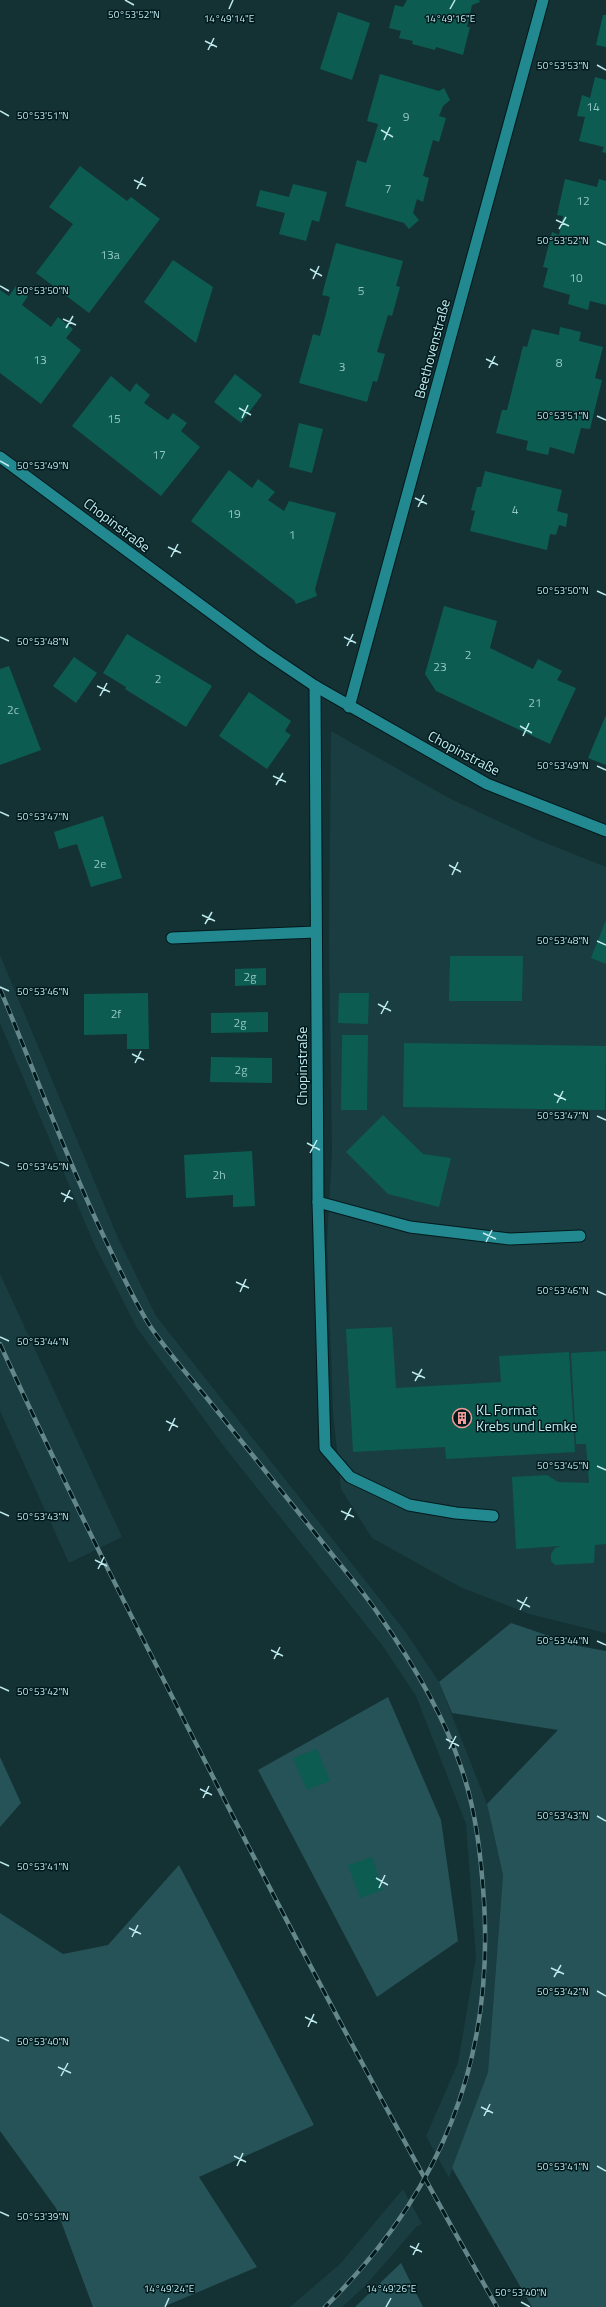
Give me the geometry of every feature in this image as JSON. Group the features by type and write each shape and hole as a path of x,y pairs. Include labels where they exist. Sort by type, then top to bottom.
{"street":[{"name":"Beethovenstraße","path":"349,707 543,0"},
{"name":"Chopinstraße","path":"0,457 257,647 349,707 487,784 606,831"},
{"name":"Chopinstraße","path":"315,686 318,1202 326,1448 350,1477 409,1504 456,1513 493,1516"},
{"path":"172,938 316,932"},
{"path":"318,1202 410,1227 510,1239 580,1236"}],"shaded area":[{"path":"331,731 447,797 536,839 606,867 606,1633 529,1614 460,1587 372,1538 341,1489 333,1412 327,1242 332,1152 329,938"},
{"path":"0,955 118,1238 156,1316 405,1631 439,1682 487,1804 503,1875 488,2072 449,2178 426,2136 458,2063 476,1957 466,1824 416,1696 382,1645 226,1449 137,1328 95,1246 0,1023"},
{"path":"0,1274 122,1537 69,1563 0,1411"},
{"path":"511,1623 579,1646 606,1651 606,2307 532,2307 452,2168 488,2072 503,1875 487,1804 558,1730 452,1713 439,1682"},
{"path":"388,1697 441,1820 458,1941 377,1997 258,1770"},
{"path":"0,1757 21,1803 0,1827"},
{"path":"179,1865 314,2125 199,2177 257,2267 163,2307 93,2307 56,2208 0,2131 0,1913 63,1954 108,1945"},
{"path":"403,2189 422,2224 417,2226 365,2286 342,2307 290,2307 340,2264"},
{"path":"401,2263 423,2307 355,2307"}],"building":[{"path":"407,0 479,0 480,2 472,5 467,27 470,27 463,55 436,47 435,50 412,44 413,41 399,38 401,31 389,28 395,5 403,7"},
{"path":"338,12 370,23 352,80 320,69"},
{"path":"603,15 606,15 606,47 596,45"},
{"path":"380,74 439,91 444,88 450,100 443,106 439,116 446,118 439,142 433,140 423,176 429,178 423,202 417,199 413,213 419,220 409,229 404,223 345,206 357,160 366,163 378,124 367,121"},
{"path":"595,77 606,80 606,153 602,152 604,147 579,141 585,117 577,116 582,95 590,98"},
{"path":"80,166 127,201 131,197 160,219 89,313 36,273 73,224 49,207"},
{"path":"565,179 597,187 599,179 606,181 606,305 590,301 588,310 568,304 570,295 543,287 548,268 543,267 552,232 559,235 563,216 557,215"},
{"path":"293,184 327,192 319,222 312,220 306,241 279,234 285,213 256,206 260,190 289,197"},
{"path":"336,243 403,261 396,286 400,287 392,316 388,315 377,352 385,354 377,382 373,381 367,402 299,383 313,334 320,336 330,297 322,295"},
{"path":"173,260 213,287 196,343 144,302"},
{"path":"16,286 28,296 22,305 51,327 58,317 73,329 66,338 81,350 41,404 0,373 0,290 9,296"},
{"path":"560,327 581,332 579,341 603,347 595,378 602,380 590,429 581,428 574,454 550,447 548,455 526,450 528,441 496,433 502,410 507,410 523,346 527,347 532,329 559,335"},
{"path":"235,374 262,395 241,423 214,402"},
{"path":"111,376 130,392 136,383 150,395 144,403 168,420 173,413 187,423 181,431 200,447 161,496 72,426"},
{"path":"299,423 323,429 312,473 289,467"},
{"path":"229,470 252,488 258,479 275,492 268,500 284,511 289,501 336,513 315,589 317,596 296,604 294,600 191,521"},
{"path":"485,471 562,490 557,511 568,514 566,527 559,525 556,535 550,534 547,550 470,531 475,511 471,510 477,487 481,487"},
{"path":"444,606 497,621 490,648 533,669 538,659 562,671 557,680 576,688 550,744 436,691 425,674"},
{"path":"127,634 212,686 186,727 125,689 126,687 103,673"},
{"path":"74,657 97,673 76,703 53,686"},
{"path":"9,666 41,750 0,765 0,669"},
{"path":"249,692 291,721 285,731 291,735 267,769 219,736"},
{"path":"606,715 606,765 588,758"},
{"path":"103,816 122,878 91,887 77,844 59,849 54,832"},
{"path":"606,920 606,964 591,958"},
{"path":"450,956 523,956 522,1001 449,1001"},
{"path":"266,968 266,985 235,986 235,969"},
{"path":"148,993 149,1049 127,1049 127,1034 84,1035 84,994"},
{"path":"339,993 369,993 368,1024 338,1023"},
{"path":"268,1012 268,1032 211,1033 211,1013"},
{"path":"342,1035 368,1035 367,1110 341,1110"},
{"path":"404,1043 606,1046 605,1110 403,1107"},
{"path":"211,1057 272,1058 272,1083 210,1082"},
{"path":"383,1115 423,1154 451,1158 439,1207 388,1194 346,1152"},
{"path":"252,1151 255,1206 233,1207 233,1195 186,1198 184,1155"},
{"name":"KL Format Krebs und Lemke","path":"392,1327 396,1388 501,1382 499,1356 569,1352 575,1452 446,1459 445,1447 353,1452 346,1329"},
{"path":"606,1351 606,1544 595,1545 594,1563 555,1565 551,1561 551,1554 555,1548 561,1546 516,1549 512,1477 547,1475 558,1482 589,1483 586,1444 576,1444 571,1353"},
{"path":"317,1749 330,1781 307,1790 293,1758"},
{"path":"372,1857 383,1890 360,1898 348,1865"}],"railway":[{"path":"0,989 77,1177 121,1272 144,1316 170,1353 372,1605 426,1688 454,1747 466,1783 477,1833 483,1884 485,1960 480,2016 468,2070 451,2122 428,2171 400,2219 365,2264 325,2307"},
{"path":"0,1344 102,1558 279,1905 386,2107 497,2307"}],"place":[{"name":"KL Format Krebs und Lemke","path":"462,1418"}]}
